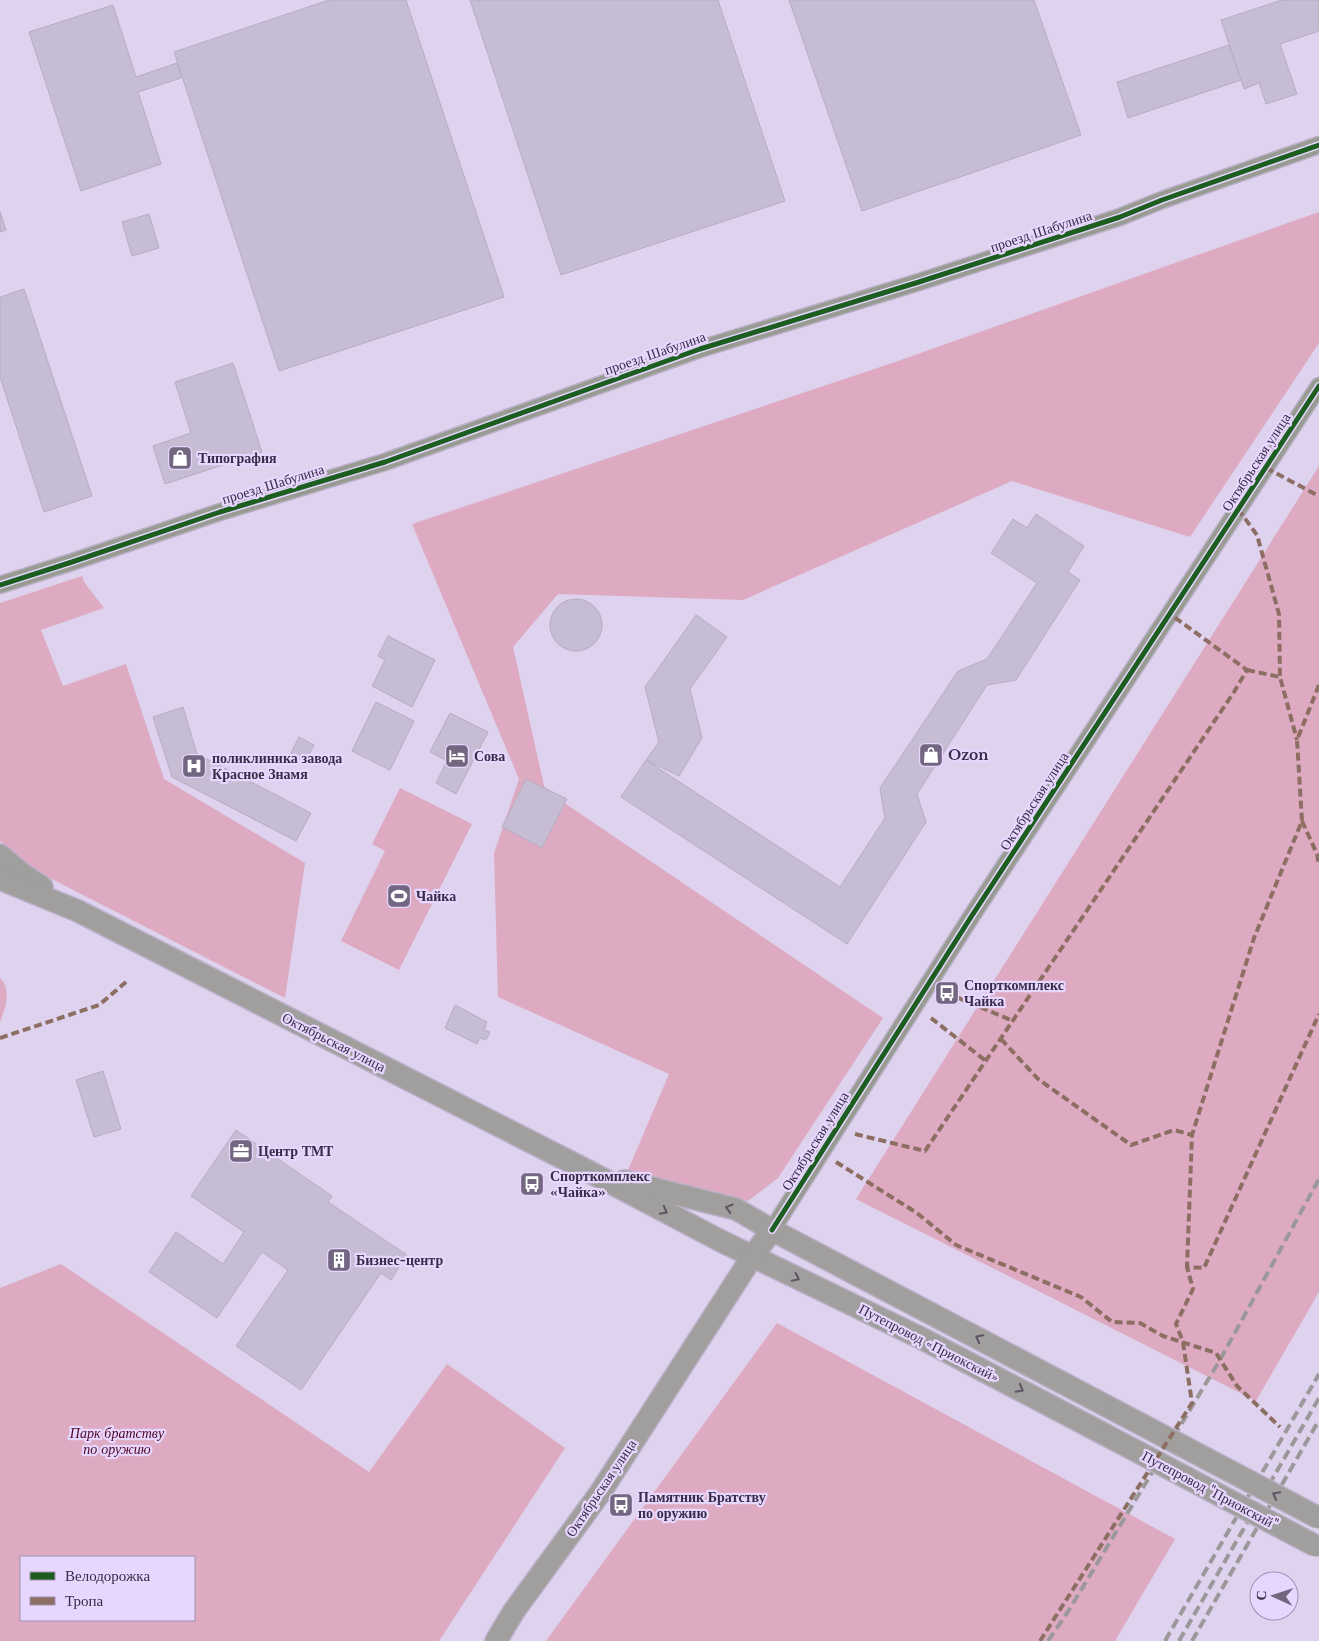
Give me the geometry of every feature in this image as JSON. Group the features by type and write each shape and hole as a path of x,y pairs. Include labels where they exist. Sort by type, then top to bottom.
{"main road":[{"name":"Октябрьская улица","path":"0,855 21,873 78,910"},
{"name":"Октябрьская улица","path":"0,879 78,910 752,1257"},
{"name":"Октябрьская улица","path":"496,1641 514,1611 600,1492 752,1257 772,1230 736,1209 590,1172"},
{"name":"Путепровод «Приокский»","path":"772,1230 1114,1410"},
{"name":"Путепровод «Приокский»","path":"752,1257 923,1339 1104,1434"},
{"name":"Путепровод \"Приокский\"","path":"1114,1410 1319,1518"},
{"name":"Путепровод \"Приокский\"","path":"1104,1434 1318,1546"}],"street":[{"name":"проезд Шабулина","path":"0,585 220,512 385,462 700,349 919,282 1120,217 1162,200 1319,146"},
{"name":"Октябрьская улица","path":"772,1230 971,917 1319,386"}],"green space":[{"path":"1319,212 1319,343 1190,537 1012,481 743,600 558,594 513,647 545,790 883,1018 778,1178 748,1201 716,1195 628,1170 669,1074 498,997 494,853 519,779 412,524 898,361"},
{"path":"1319,466 1319,1292 1256,1401 856,1199"},
{"path":"82,576 84,582 104,608 41,630 63,686 126,664 164,779 305,863 285,998 38,872 0,841 0,603"},
{"name":"Чайка","path":"400,788 472,824 399,970 341,941 385,851 372,844"},
{"path":"0,978 4,983 7,994 0,1022"},
{"name":"Парк братству по оружию","path":"61,1264 369,1472 447,1364 565,1448 439,1641 0,1641 0,1288"},
{"path":"777,1323 1175,1539 1115,1641 546,1641"}],"building":[{"path":"329,0 406,0 504,297 279,371 174,52"},
{"path":"470,0 718,0 785,201 561,275"},
{"path":"789,0 1034,0 1081,135 862,211"},
{"path":"1282,0 1319,0 1319,31 1280,44 1297,94 1266,104 1259,83 1244,89 1221,20"},
{"path":"113,5 136,77 177,63 181,78 138,92 161,164 81,191 29,32"},
{"path":"1229,45 1241,80 1128,118 1117,82"},
{"path":"0,212 6,230 0,232"},
{"path":"149,214 159,248 132,256 122,222"},
{"path":"24,289 92,496 44,512 0,377 0,297"},
{"path":"233,363 262,452 165,484 153,446 191,433 175,382"},
{"path":"1036,514 1084,546 1068,572 1080,580 1016,680 987,685 917,794 926,822 847,944 621,797 646,760 840,887 885,818 880,788 958,671 987,659 1037,583 991,553 1013,519 1027,528"},
{"path":"576,599 586,601 594,607 600,615 602,625 600,635 594,643 586,649 576,651 566,649 558,643 552,635 550,625 552,615 558,607 566,601"},
{"path":"696,615 727,637 690,689 702,738 679,776 646,760 659,742 645,687"},
{"path":"388,636 435,660 412,707 372,686 385,660 378,656"},
{"path":"376,702 414,721 390,770 352,751"},
{"name":"поликлиника завода Красное Знамя","path":"183,707 197,754 311,813 296,841 172,777 153,717"},
{"name":"Сова","path":"450,713 488,732 456,794 436,783 447,761 430,752"},
{"path":"299,737 314,745 305,762 290,755"},
{"path":"526,779 567,799 542,848 502,827"},
{"path":"455,1005 487,1022 484,1030 490,1032 486,1040 480,1038 477,1044 445,1028"},
{"path":"103,1071 121,1129 94,1137 76,1080"},
{"name":"Бизнес-центр","path":"236,1130 332,1196 328,1202 407,1255 391,1280 381,1273 301,1390 236,1346 288,1270 262,1252 217,1318 149,1272 176,1232 223,1264 244,1232 191,1196"}],"railway":[{"path":"1048,1641 1069,1610 1220,1360 1319,1179"},
{"path":"1165,1641 1319,1374"},
{"path":"1179,1641 1319,1398"},
{"path":"1192,1641 1319,1420"}],"marked path":[{"path":"1266,468 1319,496"},
{"path":"1238,509 1257,535 1279,614 1280,677"},
{"path":"855,1134 925,1151 1234,692 1247,670 1170,614"},
{"path":"1247,670 1280,677 1297,740"},
{"path":"1319,685 1297,740 1302,821 1254,938 1192,1135 1187,1267 1204,1268 1319,1014"},
{"path":"1302,821 1317,854 1319,865"},
{"path":"0,1038 99,1005 126,982"},
{"path":"947,993 1013,1021"},
{"path":"931,1018 986,1061"},
{"path":"1001,1039 1038,1079 1131,1145 1174,1130 1192,1135"},
{"path":"836,1162 917,1213 956,1245 1081,1297 1112,1322 1140,1323 1163,1336 1216,1353 1237,1386 1280,1427"},
{"path":"1040,1641 1192,1403 1183,1342 1176,1324 1193,1289 1187,1267"}],"cycle path":[{"path":"0,585 220,512 385,462 700,349 919,282 1120,217 1162,200 1319,145"},
{"path":"772,1230 971,917 1319,386"}],"place":[{"name":"Типография","path":"180,458"},
{"name":"Ozon","path":"931,755"},
{"name":"Сова","path":"457,756"},
{"name":"поликлиника завода Красное Знамя","path":"194,766"},
{"name":"Чайка","path":"399,896"},
{"name":"Спорткомплекс Чайка","path":"947,993"},
{"name":"Центр ТМТ","path":"241,1151"},
{"name":"Спорткомплекс «Чайка»","path":"532,1184"},
{"name":"Бизнес-центр","path":"339,1260"},
{"name":"Памятник Братству по оружию","path":"621,1505"}]}
